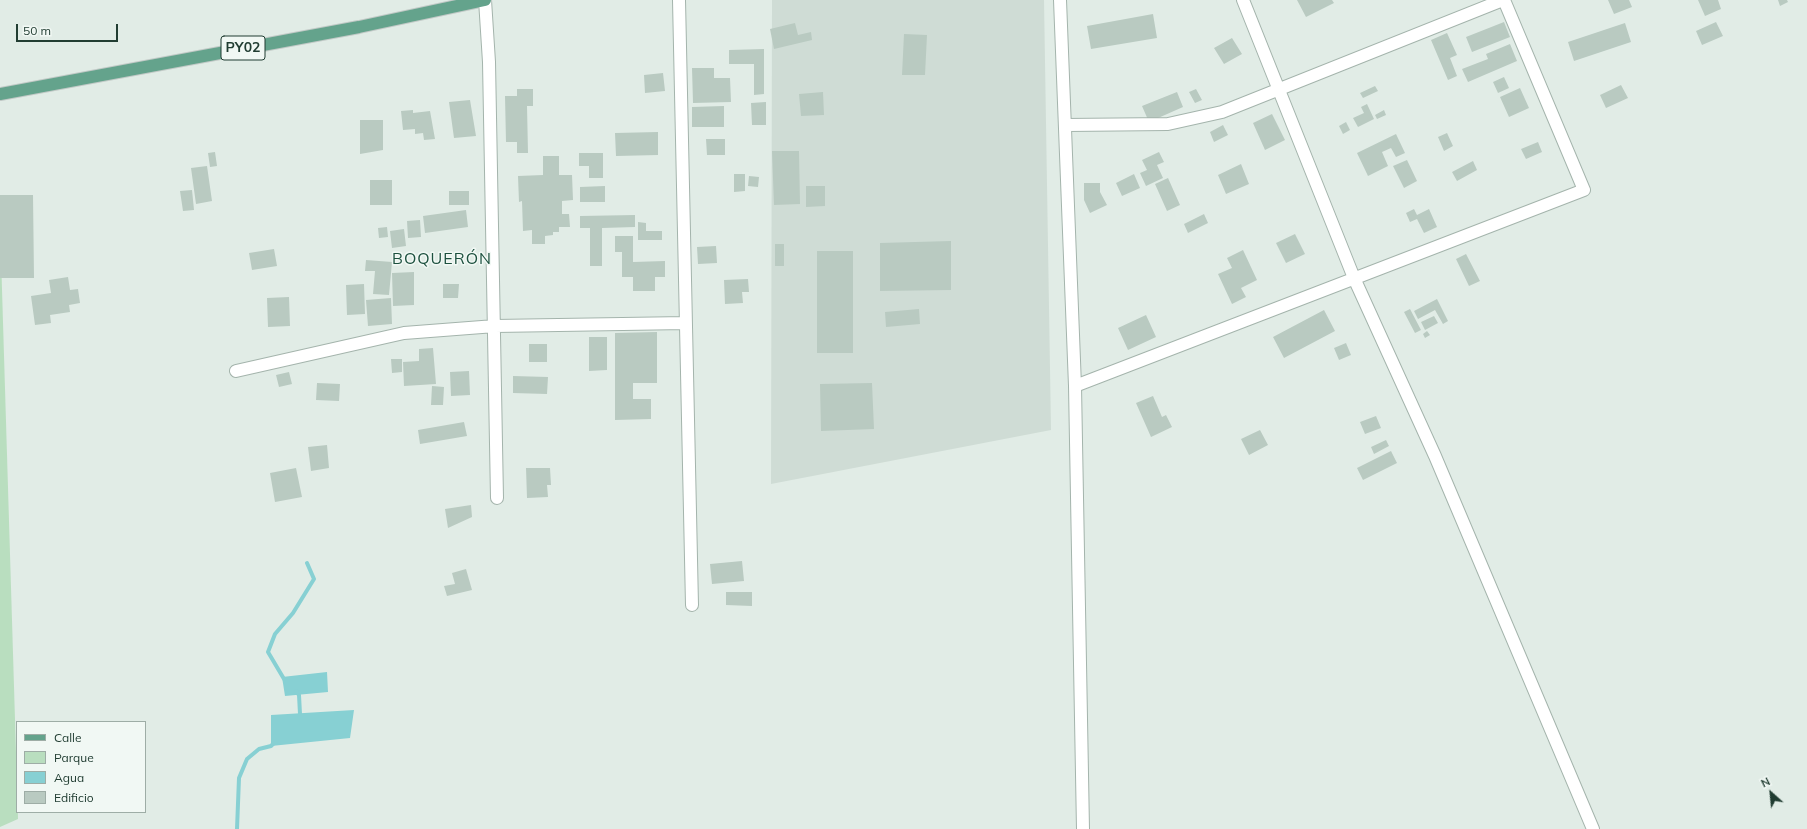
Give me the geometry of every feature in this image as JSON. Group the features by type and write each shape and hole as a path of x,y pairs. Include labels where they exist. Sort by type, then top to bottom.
{"main road":[{"name":"PY02","path":"0,94 359,27 485,0"}],"street":[{"path":"485,0 489,62 497,498"},
{"path":"679,0 692,605"},
{"path":"1060,0 1075,386 1083,829"},
{"path":"1243,0 1354,278 1435,456 1593,829"},
{"path":"1066,126 1168,124 1222,112 1504,0 1584,190 1075,386"},
{"path":"236,372 404,333 495,326 686,323"}],"shaded area":[{"path":"772,0 1044,0 1051,430 771,484"}],"green space":[{"path":"0,223 16,753 16,813 18,813 18,819 0,827"}],"water":[{"path":"327,672 328,692 285,696 282,677"},
{"path":"354,710 350,738 271,746 271,715"}],"building":[{"path":"1297,0 1332,0 1334,3 1306,17"},
{"path":"1608,0 1629,0 1632,7 1614,14"},
{"path":"1698,0 1718,0 1721,9 1705,16"},
{"path":"1778,0 1787,0 1788,2 1780,6"},
{"path":"1153,14 1157,38 1091,49 1087,26"},
{"path":"1504,22 1510,37 1472,52 1466,37"},
{"path":"1716,22 1723,36 1702,45 1696,31"},
{"path":"795,23 798,35 811,32 812,40 774,49 770,29"},
{"path":"1625,23 1631,42 1574,61 1568,42"},
{"path":"1447,33 1457,55 1450,58 1457,76 1448,80 1431,40"},
{"path":"904,34 927,35 925,75 902,75"},
{"path":"1232,38 1242,54 1224,64 1214,48"},
{"path":"1510,44 1517,61 1468,82 1462,69 1488,59 1486,54"},
{"path":"764,49 764,94 754,95 754,64 729,64 729,50"},
{"path":"692,68 714,68 714,78 730,78 731,102 693,103"},
{"path":"663,73 665,91 645,93 644,75"},
{"path":"1504,77 1509,88 1498,93 1493,82"},
{"path":"1621,85 1628,98 1606,108 1600,95"},
{"path":"1375,86 1378,91 1363,98 1360,93"},
{"path":"1520,88 1529,108 1509,117 1500,97"},
{"path":"517,89 533,89 533,106 527,106 528,153 517,153 517,142 506,142 505,96 517,96"},
{"path":"1196,89 1202,100 1195,103 1189,92"},
{"path":"823,92 824,115 801,116 799,94"},
{"path":"1177,92 1183,107 1149,122 1142,106"},
{"path":"470,100 476,136 454,138 449,102"},
{"path":"766,102 766,125 752,125 751,103"},
{"path":"1367,104 1374,119 1358,127 1353,118 1364,113 1361,107"},
{"path":"724,106 724,127 692,127 692,107"},
{"path":"413,110 413,113 430,111 435,139 424,140 423,133 415,134 415,129 403,130 401,111"},
{"path":"1384,110 1386,115 1377,119 1375,115"},
{"path":"1272,114 1285,140 1265,150 1253,123"},
{"path":"360,120 383,120 383,150 360,154"},
{"path":"1346,122 1350,130 1343,134 1339,126"},
{"path":"1223,125 1228,135 1214,142 1210,132"},
{"path":"658,132 658,155 616,156 615,133"},
{"path":"1447,133 1453,146 1444,151 1438,137"},
{"path":"1396,134 1405,153 1396,157 1391,148 1382,152 1388,166 1368,176 1357,153"},
{"path":"706,139 725,139 725,155 707,155"},
{"path":"1538,142 1542,152 1526,159 1521,149"},
{"path":"772,151 799,151 800,204 774,205"},
{"path":"215,152 217,166 210,167 208,153"},
{"path":"1159,152 1164,162 1157,165 1163,178 1146,186 1140,173 1147,170 1142,160"},
{"path":"579,153 603,153 603,178 589,178 589,166 579,166"},
{"path":"543,156 559,156 559,175 572,175 573,200 562,201 562,214 569,214 570,227 559,227 559,232 553,232 553,235 545,236 545,244 532,244 532,230 523,231 522,201 519,202 518,176 543,175"},
{"path":"1407,160 1417,181 1404,188 1393,166"},
{"path":"1473,161 1477,170 1457,181 1452,172"},
{"path":"1241,164 1249,184 1226,194 1218,175"},
{"path":"207,166 212,201 196,204 191,168"},
{"path":"734,174 745,174 745,191 734,192"},
{"path":"1134,174 1140,188 1122,196 1116,183"},
{"path":"749,176 759,177 758,187 748,186"},
{"path":"1168,178 1180,205 1167,211 1155,184"},
{"path":"370,180 392,180 392,205 370,205"},
{"path":"1084,183 1100,183 1100,192 1107,205 1090,213 1084,200"},
{"path":"605,186 605,202 580,202 580,187"},
{"path":"806,186 825,186 825,206 806,207"},
{"path":"192,190 194,210 183,211 180,191"},
{"path":"449,191 469,191 469,205 449,205"},
{"path":"0,195 33,195 34,278 0,278"},
{"path":"1414,209 1417,215 1429,209 1437,227 1424,233 1417,219 1410,222 1406,213"},
{"path":"466,210 468,227 425,233 423,216"},
{"path":"1204,214 1208,223 1188,233 1184,224"},
{"path":"635,215 635,227 602,228 602,266 590,266 590,228 580,228 580,216"},
{"path":"420,220 421,237 408,238 407,221"},
{"path":"638,222 646,223 646,231 662,231 662,240 638,240"},
{"path":"387,227 388,237 379,238 378,228"},
{"path":"404,229 406,246 392,248 390,231"},
{"path":"1295,234 1305,254 1286,263 1276,243"},
{"path":"615,236 633,236 633,262 665,261 665,277 655,277 655,291 633,291 633,277 622,277 622,252 615,252"},
{"path":"951,241 951,290 880,291 880,243"},
{"path":"775,244 784,244 784,266 775,266"},
{"path":"716,246 717,263 698,264 697,247"},
{"path":"274,249 277,266 252,270 249,253"},
{"path":"1243,250 1257,280 1241,288 1246,297 1232,304 1218,274 1232,268 1227,258"},
{"path":"817,251 853,251 853,353 817,353"},
{"path":"1466,254 1480,281 1469,286 1456,259"},
{"path":"366,260 392,262 389,295 373,294 375,271 365,271"},
{"path":"414,272 414,305 393,306 392,273"},
{"path":"68,277 70,290 78,289 80,303 69,305 70,312 50,315 51,323 35,325 31,296 51,293 49,280"},
{"path":"748,279 749,292 742,292 743,303 725,304 724,280"},
{"path":"364,284 365,314 347,315 346,285"},
{"path":"443,284 459,284 458,298 443,298"},
{"path":"289,297 290,326 268,327 267,298"},
{"path":"391,298 392,324 368,326 366,300"},
{"path":"1437,299 1448,321 1443,324 1435,310 1418,319 1414,311"},
{"path":"919,309 920,324 886,327 885,312"},
{"path":"1410,309 1421,330 1415,333 1404,312"},
{"path":"1324,310 1335,331 1284,358 1273,337"},
{"path":"1146,315 1156,337 1128,350 1118,328"},
{"path":"1434,316 1438,323 1425,330 1421,322"},
{"path":"1427,331 1430,335 1425,338 1423,334"},
{"path":"657,332 657,383 633,383 633,399 651,399 651,419 615,420 615,333"},
{"path":"589,337 607,337 607,370 589,371"},
{"path":"1346,343 1351,355 1339,360 1334,348"},
{"path":"529,344 547,344 547,362 529,362"},
{"path":"433,348 436,384 404,386 403,362 419,361 419,349"},
{"path":"391,359 402,359 402,372 392,373"},
{"path":"469,371 470,395 451,396 450,372"},
{"path":"289,372 292,384 279,387 276,375"},
{"path":"513,376 548,377 547,394 513,393"},
{"path":"317,383 340,384 339,401 316,400"},
{"path":"872,383 874,429 821,431 820,384"},
{"path":"432,386 444,387 443,405 431,405"},
{"path":"1153,396 1162,417 1166,415 1172,427 1151,437 1136,403"},
{"path":"1376,416 1381,428 1365,434 1360,422"},
{"path":"464,422 467,436 420,444 418,430"},
{"path":"1260,430 1268,445 1249,455 1241,439"},
{"path":"1386,440 1389,446 1374,454 1371,447"},
{"path":"327,445 329,468 311,471 308,447"},
{"path":"1391,451 1397,463 1363,480 1357,468"},
{"path":"296,468 302,497 275,502 270,473"},
{"path":"526,468 550,468 551,485 547,485 548,497 527,498"},
{"path":"471,505 472,517 448,528 445,509"},
{"path":"742,561 744,581 712,584 710,564"},
{"path":"466,569 472,590 447,596 444,586 455,584 452,573"},
{"path":"726,592 752,592 752,606 726,605"}],"waterway":[{"path":"284,679 268,652 275,634 293,613 314,579 307,563"},
{"path":"296,691 299,695 299,717"},
{"path":"237,829 239,778 247,759 259,749 271,746 274,743"}],"district":[{"name":"BOQUERÓN","path":"442,259"}]}
